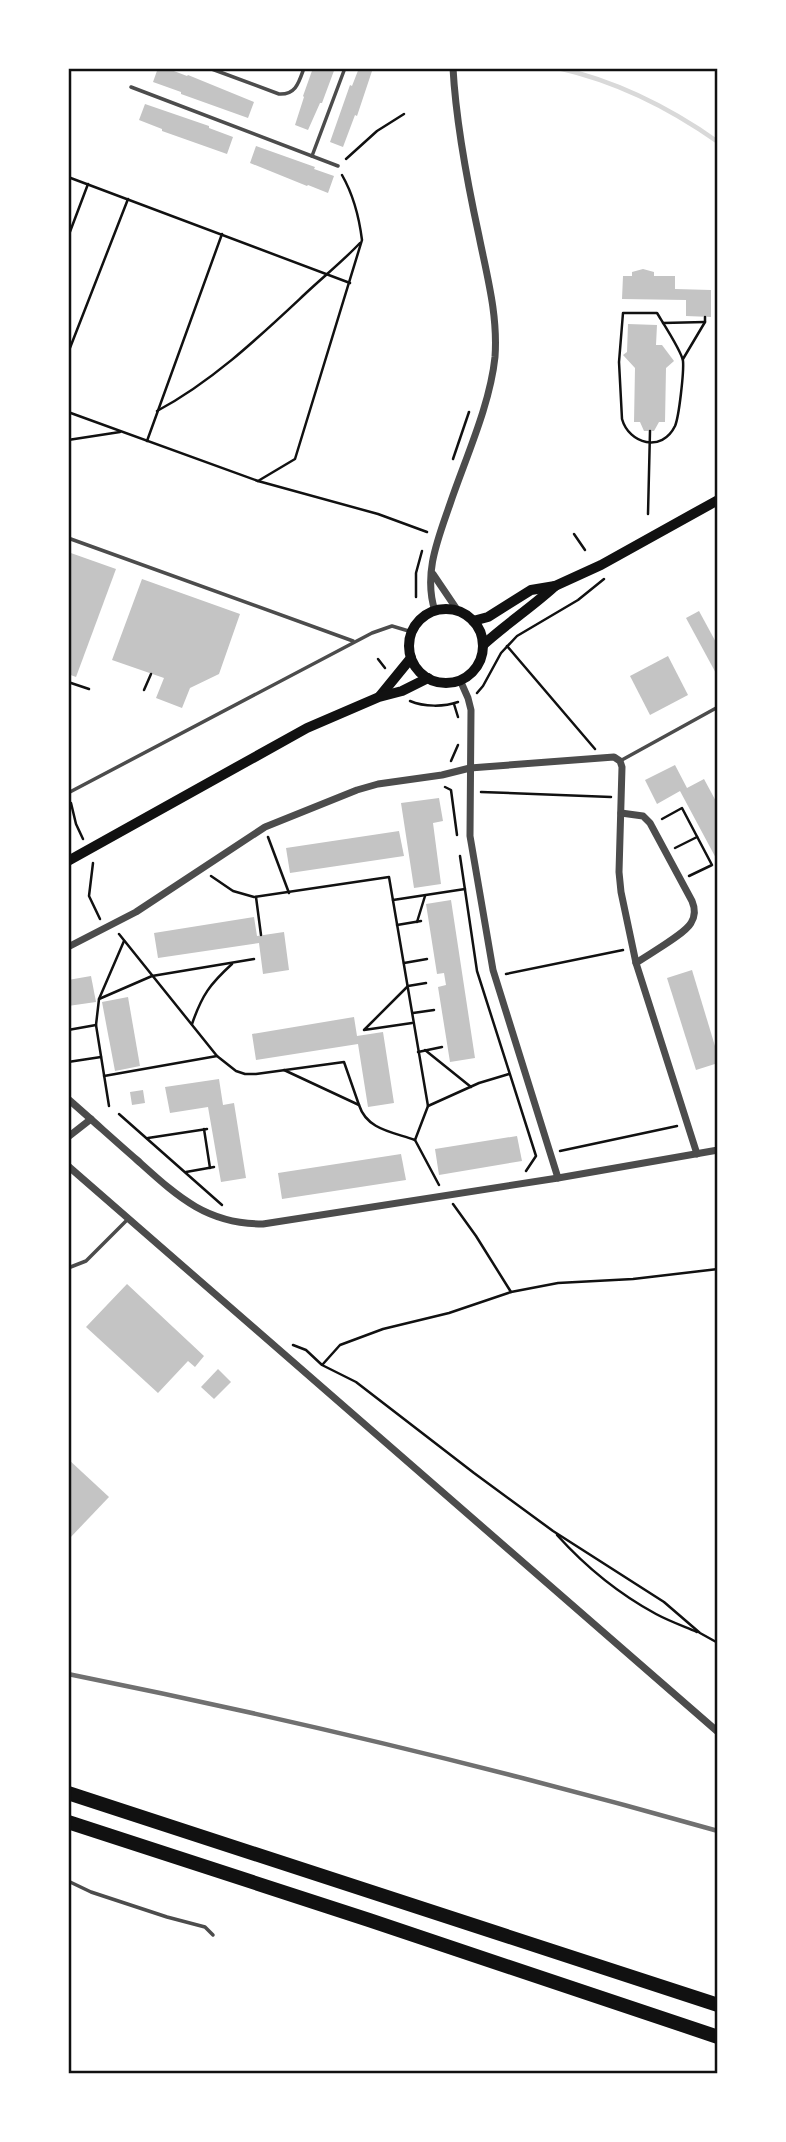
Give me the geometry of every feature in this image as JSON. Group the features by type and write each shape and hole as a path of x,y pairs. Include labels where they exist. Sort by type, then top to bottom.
{"highway":[{"path":"68,1793 718,2005"},
{"path":"68,1822 718,2037"}],"main road":[{"path":"474,621 488,617 531,590 555,586 601,565 718,500"},
{"path":"483,645 509,622 533,607 555,586"},
{"path":"447,609 458,611 474,621 480,632 483,645 481,656 477,666 460,680 439,682 418,670 411,658 412,632 425,615 447,609"},
{"path":"379,697 411,658"},
{"path":"68,860 307,728 428,678"}],"street":[{"path":"435,611 430,594 433,555 486,400 495,355 494,314 462,139 453,68"},
{"path":"432,573 458,611"},
{"path":"460,680 471,710 470,836 494,976 558,1178"},
{"path":"68,947 135,912 265,827 357,790 470,768 610,756 620,761 622,767 619,882 636,963 696,1154"},
{"path":"621,813 643,816 650,823 692,901 694,911 694,918 688,927 636,963"},
{"path":"68,1099 185,1202 224,1220 251,1224 558,1178 718,1150"},
{"path":"68,1138 91,1119"},
{"path":"68,1166 718,1732"}],"lane":[{"path":"209,68 279,94 287,94 298,86 304,68"},
{"path":"313,156 345,68"},
{"path":"131,87 338,166"},
{"path":"68,538 354,641"},
{"path":"69,793 354,641 392,626 412,632"},
{"path":"620,761 718,707"},
{"path":"68,1268 86,1261 128,1218"},
{"path":"68,1881 91,1892 205,1927 214,1936"}],"path":[{"path":"258,481 295,459 362,240 351,191 338,166 377,131 404,114"},
{"path":"68,177 350,283"},
{"path":"68,237 88,184"},
{"path":"68,353 128,199"},
{"path":"147,441 222,234"},
{"path":"158,411 224,367 258,339 362,240"},
{"path":"683,359 657,313 623,313 619,362 622,419 633,438 649,443 666,438 675,426 683,359 705,322 705,317"},
{"path":"663,323 705,322"},
{"path":"450,466 473,401"},
{"path":"68,412 258,481 378,514 427,532 416,573 416,597"},
{"path":"648,514 650,431"},
{"path":"68,439 121,432"},
{"path":"574,534 586,550"},
{"path":"402,691 409,701 420,705 454,704 477,693 484,687 507,646 517,636 578,600 614,573"},
{"path":"507,646 595,746 596,757"},
{"path":"379,659 394,681"},
{"path":"144,690 151,674"},
{"path":"68,682 89,689"},
{"path":"454,704 458,724"},
{"path":"442,775 441,767 448,765 458,746"},
{"path":"451,790 621,797"},
{"path":"69,793 76,824 85,842"},
{"path":"658,821 682,808 712,865 686,877"},
{"path":"258,842 268,836 289,893"},
{"path":"672,849 697,837"},
{"path":"93,859 89,896 103,923"},
{"path":"209,874 233,891 256,897 390,877 428,1106 415,1140"},
{"path":"393,900 479,887"},
{"path":"397,925 419,922 425,895"},
{"path":"256,897 261,935"},
{"path":"117,931 227,1066 245,1074 344,1062 364,1119 373,1125 415,1140 440,1187"},
{"path":"109,1106 96,1025 99,999 124,940"},
{"path":"479,979 633,948"},
{"path":"99,999 152,976 254,959"},
{"path":"404,963 427,959"},
{"path":"192,1025 202,996 213,981 235,962"},
{"path":"414,1023 364,1030 408,986 426,983"},
{"path":"412,1013 434,1010"},
{"path":"68,1030 96,1025"},
{"path":"418,1052 442,1047"},
{"path":"425,1050 471,1087"},
{"path":"104,1076 218,1056"},
{"path":"68,1062 101,1057"},
{"path":"284,1070 359,1105"},
{"path":"428,1106 517,1071"},
{"path":"119,1114 225,1208"},
{"path":"558,1151 687,1124"},
{"path":"147,1139 205,1129 212,1167 186,1172"},
{"path":"447,1196 477,1236 511,1292"},
{"path":"322,1365 340,1345 383,1329 449,1313 511,1292 558,1283 633,1279 718,1269"},
{"path":"283,1342 306,1350 322,1365 356,1382 553,1531 664,1602 700,1633"},
{"path":"553,1531 578,1558 631,1600 718,1643"}],"building":[{"path":"158,68 188,75 254,102 248,118 153,82"},
{"path":"313,68 335,68 308,130 295,125"},
{"path":"359,68 373,68 343,147 330,142 350,85 352,86"},
{"path":"145,104 233,137 227,154 139,120"},
{"path":"256,146 334,176 328,193 250,163"},
{"path":"643,269 654,272 654,276 675,276 675,289 711,290 711,317 686,316 686,300 622,299 623,276 632,276 632,272"},
{"path":"628,324 657,325 656,345 662,345 674,361 666,368 665,422 659,422 654,431 644,431 640,422 634,422 635,368 623,355 627,352"},
{"path":"68,552 116,569 76,677 68,674"},
{"path":"142,579 240,614 219,674 190,688 182,708 156,698 164,678 112,660"},
{"path":"699,611 718,646 718,677 686,618"},
{"path":"668,656 688,695 650,715 630,676"},
{"path":"675,765 687,788 704,779 718,805 718,862 680,791 657,804 645,780"},
{"path":"439,798 443,821 433,823 441,884 414,888 401,803"},
{"path":"399,831 404,856 290,873 286,848"},
{"path":"451,900 475,1058 450,1062 438,987 446,985 444,973 437,974 426,904"},
{"path":"254,917 257,936 284,932 289,970 263,974 259,943 158,958 154,933"},
{"path":"692,970 718,1056 718,1063 696,1070 667,978"},
{"path":"91,976 96,1002 68,1006 68,980"},
{"path":"128,997 140,1066 115,1071 102,1002"},
{"path":"354,1017 357,1036 383,1032 394,1103 368,1107 358,1044 256,1060 252,1034"},
{"path":"219,1079 223,1105 234,1103 246,1178 221,1182 208,1107 170,1113 165,1087"},
{"path":"143,1090 145,1103 132,1105 130,1092"},
{"path":"517,1136 522,1161 439,1175 435,1149"},
{"path":"401,1154 406,1180 282,1199 278,1173"},
{"path":"127,1284 204,1356 195,1367 188,1361 158,1393 86,1327"},
{"path":"218,1369 231,1382 214,1399 201,1387"},
{"path":"68,1459 109,1497 68,1540"}],"waterway":[{"path":"558,68 601,80 642,97 718,142"}],"railway":[{"path":"68,1674 394,1746 718,1831"}]}
